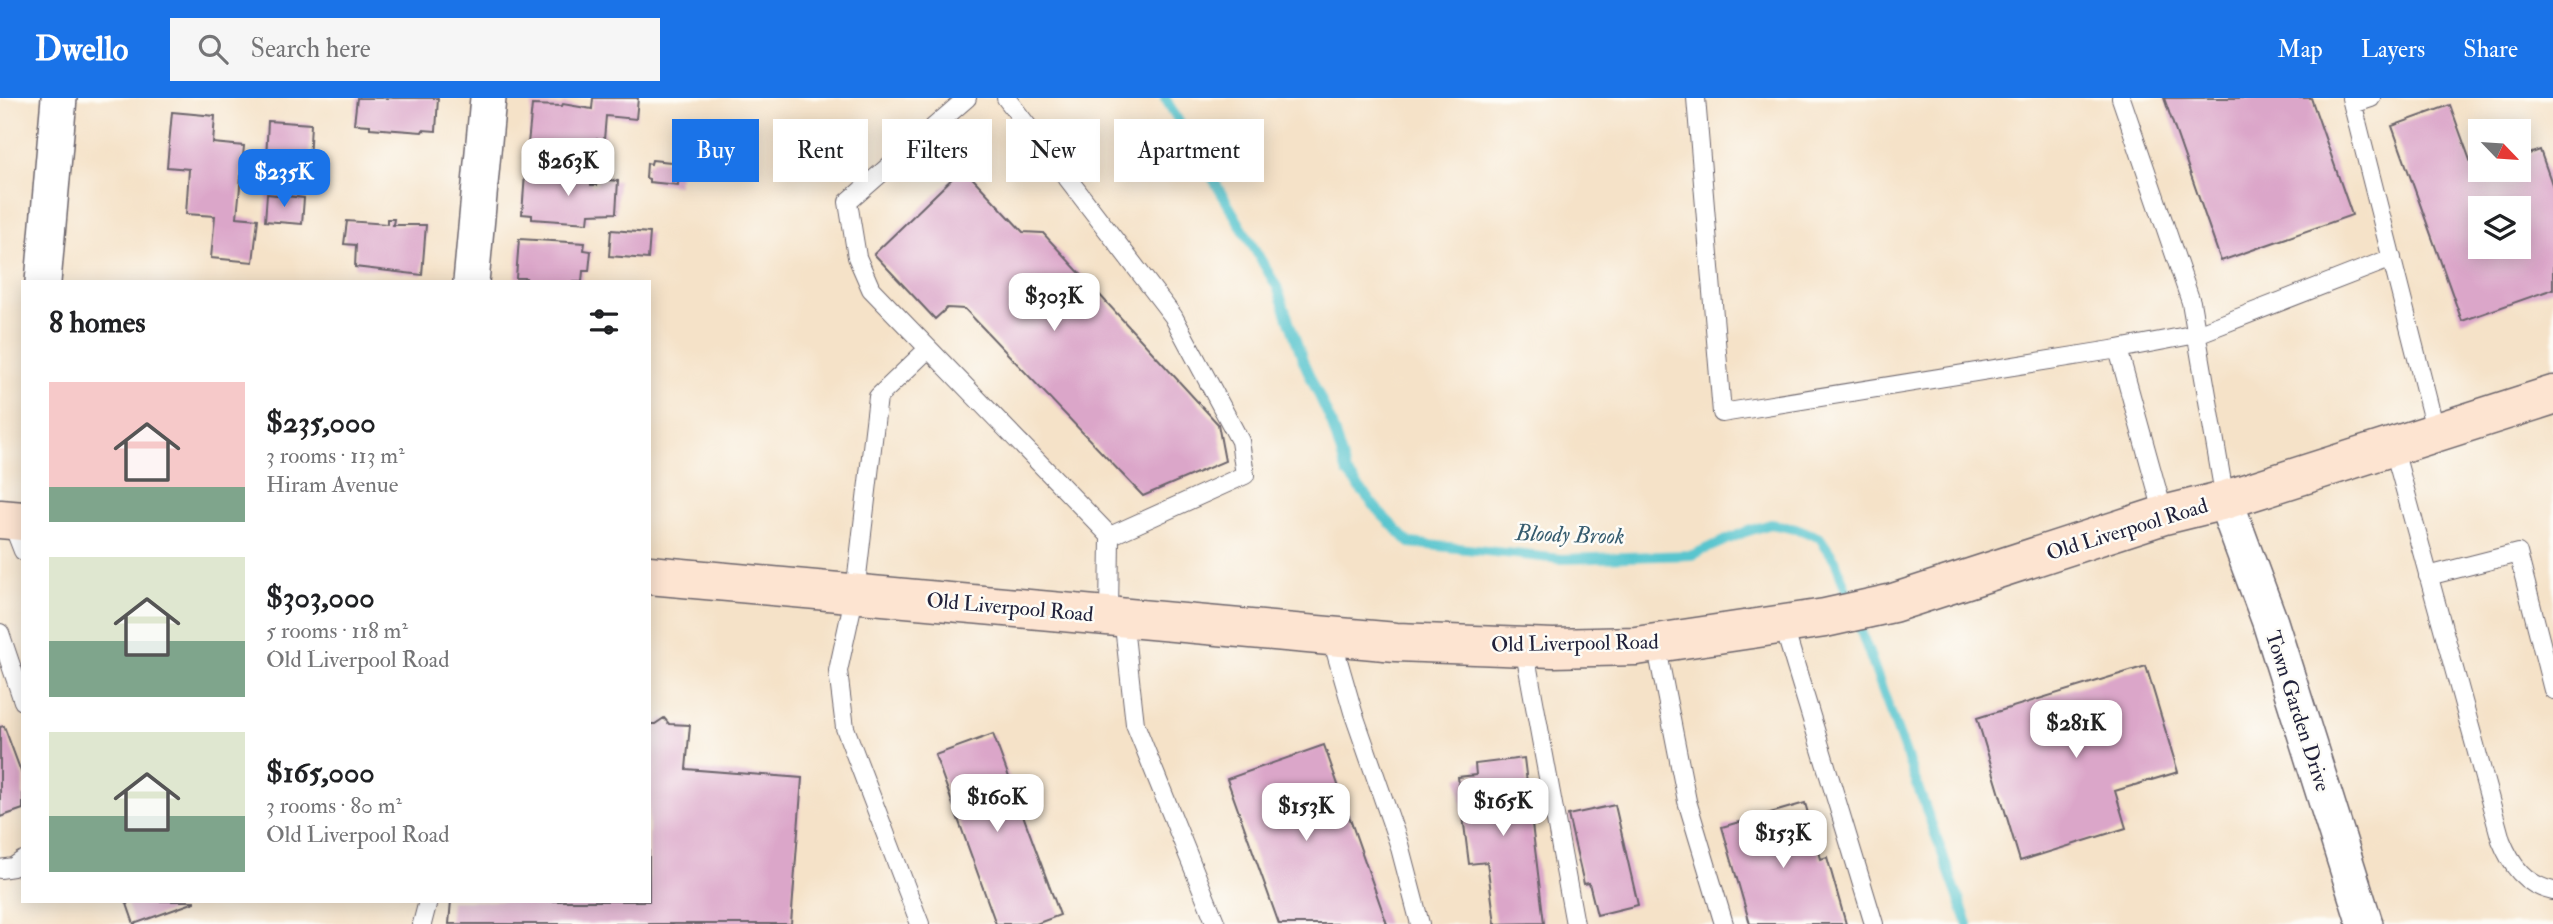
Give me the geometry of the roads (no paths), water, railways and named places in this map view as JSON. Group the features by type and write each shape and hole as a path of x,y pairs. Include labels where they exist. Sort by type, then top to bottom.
{"main road":[{"name":"Old Liverpool Road","path":"651,575 1396,642 1524,647 1636,646 1825,618 1893,603 2164,515 2225,500 2553,395"}],"street":[{"path":"43,280 59,98"},
{"path":"471,280 488,98"},
{"name":"Town Garden Drive","path":"2225,500 2270,622 2365,924"}],"lane":[{"path":"967,98 848,202 858,257 870,289 1110,536 1116,617 1135,724 1216,924"},
{"path":"1006,98 1173,316 1240,441 1245,475 1110,536"},
{"path":"1696,98 1722,413 2197,334 2392,258"},
{"path":"2121,98 2191,302 2225,500"},
{"path":"2371,98 2352,101 2436,433"},
{"path":"920,924 845,728 838,671 855,593 878,397 928,349"},
{"path":"2118,349 2164,515"},
{"path":"2393,446 2501,840 2511,864 2539,888 2553,891"},
{"path":"2428,576 2518,553 2553,690"},
{"path":"1783,624 1874,924"},
{"path":"0,633 21,695"},
{"path":"1331,636 1353,712 1399,844 1420,924"},
{"path":"1656,643 1687,801 1724,924"},
{"path":"1524,647 1575,924"},
{"path":"0,869 13,867 21,861"},
{"path":"422,924 427,903"}],"waterway":[{"name":"Bloody Brook","path":"1165,98 1277,287 1304,363 1331,422 1347,473 1410,543 1561,559 1692,555 1771,524 1801,530 1820,538 1835,560 1968,924"}]}
